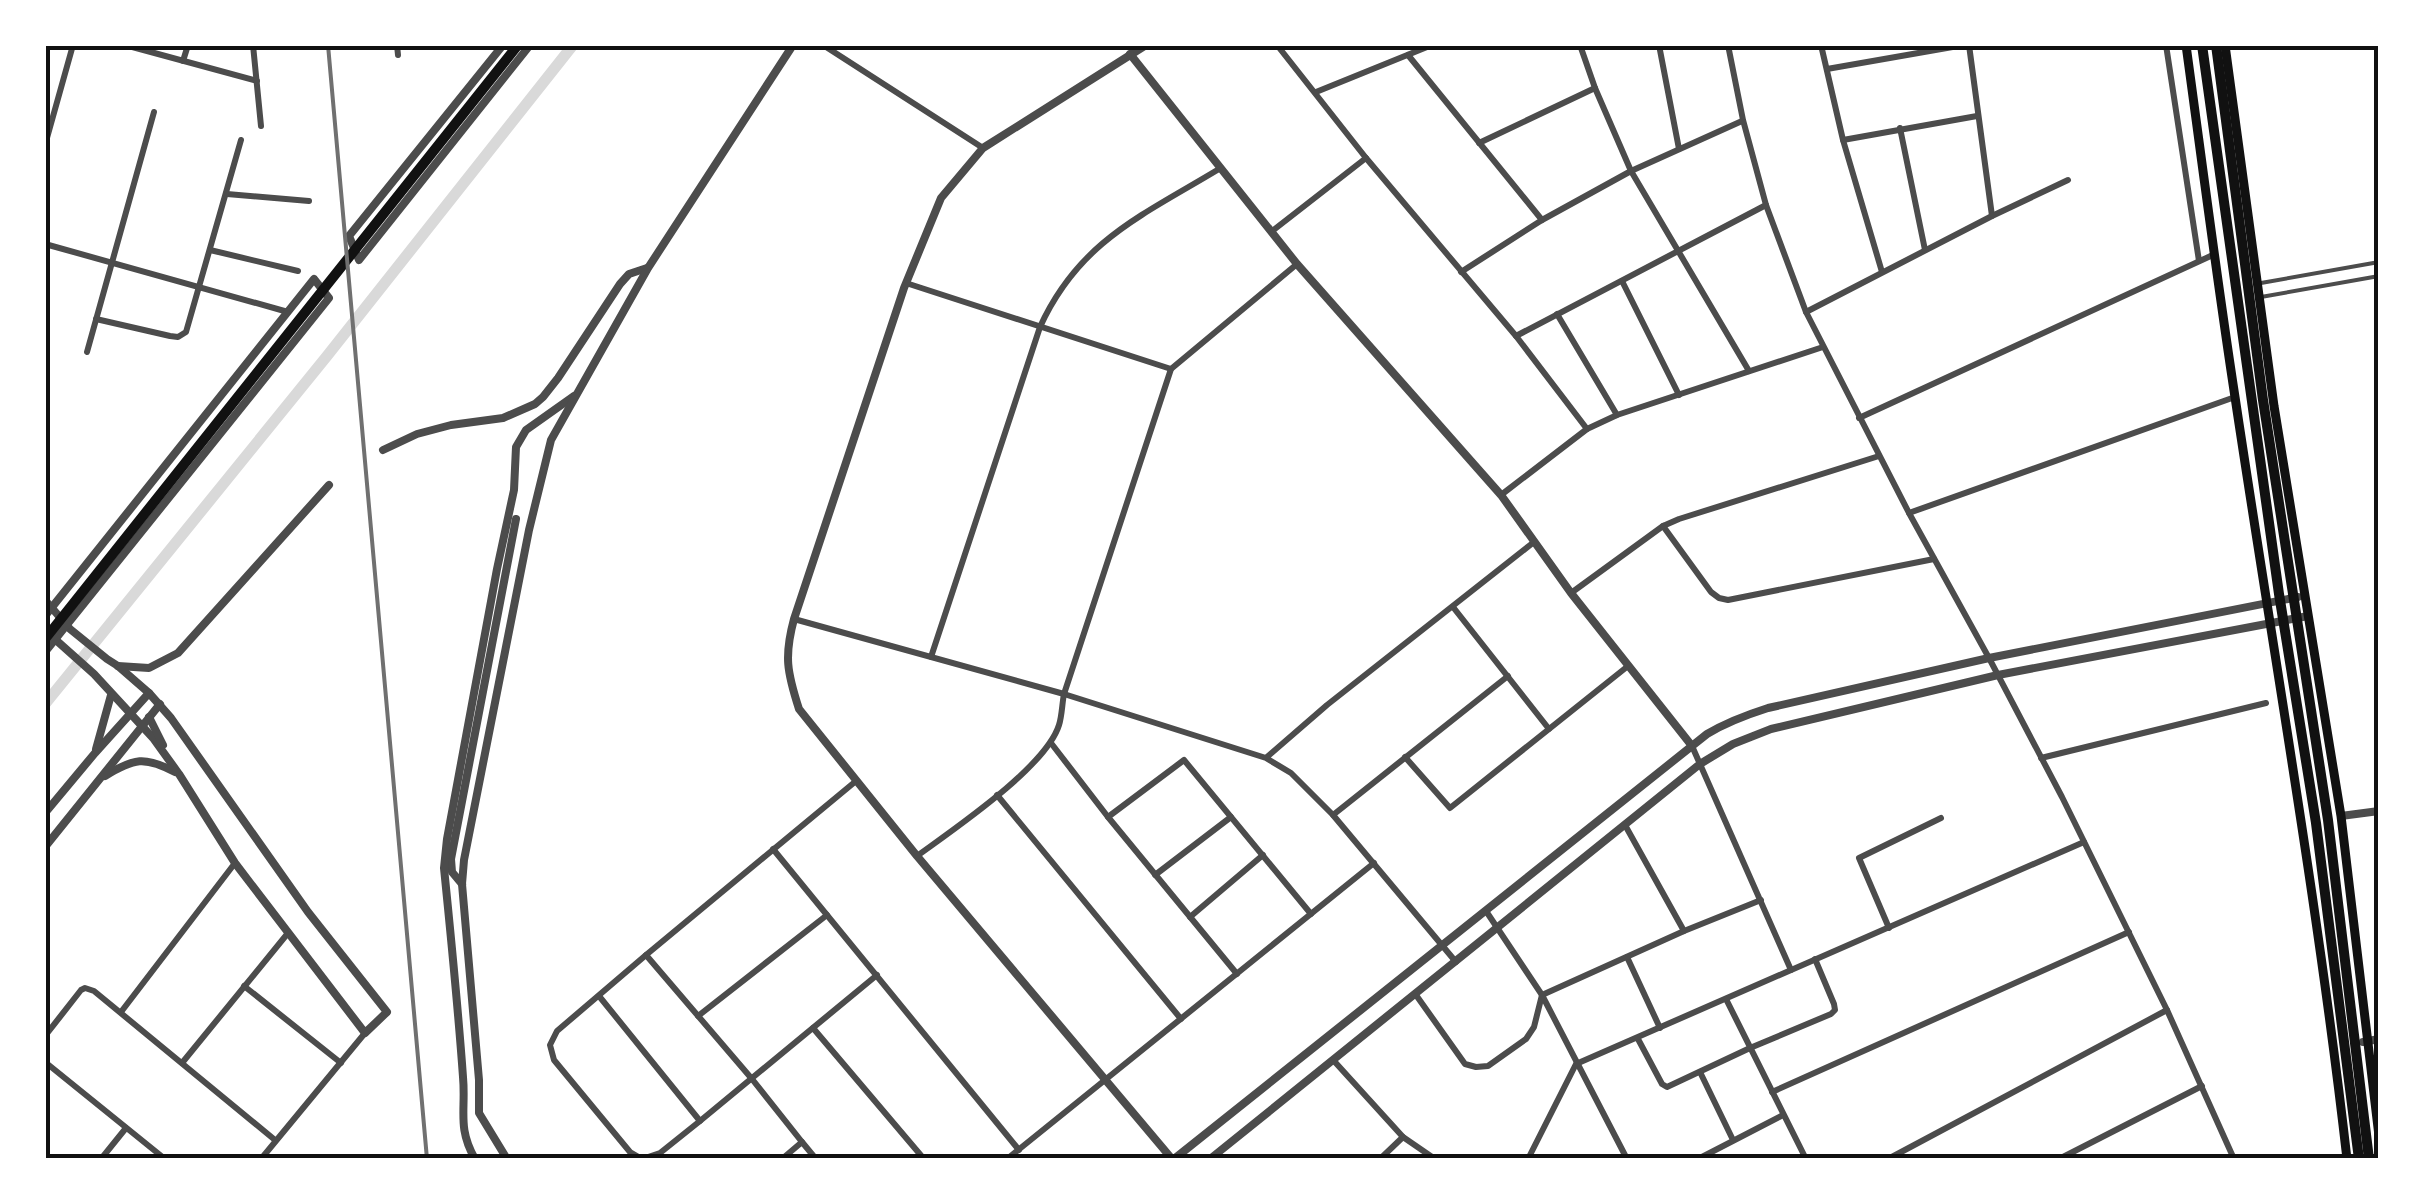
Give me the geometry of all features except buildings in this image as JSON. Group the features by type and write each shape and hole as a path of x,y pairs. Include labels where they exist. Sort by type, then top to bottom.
{"main road":[{"path":"52,640 518,45"},
{"path":"2186,45 2334,1048 2347,1159"},
{"path":"2202,45 2279,594 2350,1032"},
{"path":"2216,45 2234,196 2328,820 2359,1159"},
{"path":"2225,45 2258,297 2342,816 2379,1136"},
{"path":"2352,1061 2369,1159"}],"street":[{"path":"45,145 49,115 73,45"},
{"path":"125,45 257,81"},
{"path":"184,61 188,45"},
{"path":"253,45 262,126"},
{"path":"396,45 398,55"},
{"path":"503,45 349,236 359,260 530,45"},
{"path":"507,1159 479,1113 462,884 529,530 552,440 648,268 793,45"},
{"path":"823,45 983,148"},
{"path":"1146,45 983,148 942,198 906,282 794,619 786,660 799,708 1173,1159 1722,725 1768,708 1990,658 2305,596"},
{"path":"1277,45 1516,336 1588,430"},
{"path":"1316,92 1432,45"},
{"path":"1580,45 1631,171 1749,371"},
{"path":"1659,45 1680,149"},
{"path":"1728,45 1766,205 1806,312 1908,514 1990,658 2129,932 2233,1156 2220,1159"},
{"path":"1821,45 1843,140 1882,272"},
{"path":"1826,69 1967,45 1992,216"},
{"path":"2166,45 2199,261"},
{"path":"1130,54 1270,232 1501,494 1692,746 1790,970"},
{"path":"1408,55 1542,220"},
{"path":"1479,142 1595,88"},
{"path":"87,352 154,112"},
{"path":"1843,140 1978,116"},
{"path":"1461,272 1542,220 1631,171 1743,120"},
{"path":"1900,128 1925,250"},
{"path":"96,319 178,337 186,332 241,140"},
{"path":"1270,232 1366,158"},
{"path":"931,657 1040,327 1052,302 1068,278 1106,239 1220,169"},
{"path":"1806,312 2068,180"},
{"path":"227,194 310,200"},
{"path":"1516,336 1766,205"},
{"path":"45,244 288,312"},
{"path":"210,250 298,271"},
{"path":"1860,418 2215,254"},
{"path":"918,856 998,795 1041,756 1050,742 1059,725 1064,694 1171,369 1297,264"},
{"path":"383,450 417,434 503,418 535,404 558,378 620,284 629,274 648,268"},
{"path":"45,616 48,604 314,280 329,298 45,652"},
{"path":"906,282 1171,369"},
{"path":"1622,282 1679,395"},
{"path":"1557,314 1617,415"},
{"path":"1501,494 1588,430 1617,415 1823,346"},
{"path":"475,1159 462,1128 464,1080 444,868 452,804 514,490 516,447 526,430 578,394"},
{"path":"1908,514 2235,397"},
{"path":"1572,592 1662,526 1679,518 1879,456"},
{"path":"118,666 148,668 178,653 329,485"},
{"path":"462,884 452,872 451,859 516,519"},
{"path":"1662,526 1710,592 1728,600 1934,559"},
{"path":"1266,758 1327,704 1534,542"},
{"path":"48,604 68,628 160,704 308,912 387,1012 340,1062 261,1159"},
{"path":"1453,607 1549,729"},
{"path":"1210,1159 1700,764 1733,744 1772,729 1998,675 2308,616"},
{"path":"794,619 1064,694 1266,758 1291,772 1333,814 1456,962"},
{"path":"45,626 52,640 94,674 179,774 235,863 365,1033"},
{"path":"1405,757 1450,808 1628,666"},
{"path":"1333,814 1508,676"},
{"path":"45,813 149,693"},
{"path":"95,753 111,694"},
{"path":"2041,758 2266,703"},
{"path":"45,848 160,704"},
{"path":"149,717 171,756"},
{"path":"1050,742 1237,974"},
{"path":"98,780 143,759 179,774"},
{"path":"1108,817 1184,760 1311,914"},
{"path":"856,781 557,1031 550,1045 554,1060 630,1152 642,1159 660,1152 700,1121 876,976"},
{"path":"998,795 1181,1019"},
{"path":"2342,816 2379,811"},
{"path":"1156,875 1231,816"},
{"path":"1889,928 1859,858 1940,818"},
{"path":"1625,826 1684,931"},
{"path":"1528,1159 1576,1064 2084,842"},
{"path":"772,849 1019,1150"},
{"path":"1190,917 1263,856"},
{"path":"121,1012 235,863"},
{"path":"1007,1159 1374,863"},
{"path":"1542,995 1761,900"},
{"path":"1486,911 1542,995 1627,1159"},
{"path":"698,1016 827,915"},
{"path":"1772,1092 2129,932"},
{"path":"182,1063 288,933"},
{"path":"646,955 816,1159"},
{"path":"1627,957 1660,1029"},
{"path":"1638,1039 1664,1086 1670,1086 1831,1014 1834,1004 1816,959"},
{"path":"244,986 340,1062"},
{"path":"45,1036 80,990 94,990 275,1140"},
{"path":"1416,995 1465,1064 1476,1068 1488,1066 1526,1039 1534,1027 1542,995"},
{"path":"600,996 700,1121"},
{"path":"1726,999 1806,1159"},
{"path":"1888,1159 2167,1010"},
{"path":"813,1028 924,1159"},
{"path":"2334,1048 2379,1039"},
{"path":"1334,1061 1404,1137 1433,1159"},
{"path":"45,1062 165,1159"},
{"path":"1700,1072 1733,1140"},
{"path":"464,1080 479,1080"},
{"path":"2059,1159 2202,1086"},
{"path":"1698,1159 1784,1115"},
{"path":"101,1159 126,1128"},
{"path":"1380,1159 1404,1137"},
{"path":"782,1159 802,1142"}],"lane":[{"path":"2257,284 2379,262"},
{"path":"2258,297 2379,276"}],"waterway":[{"path":"45,704 573,45"}],"railway":[{"path":"328,45 427,1159"}]}
